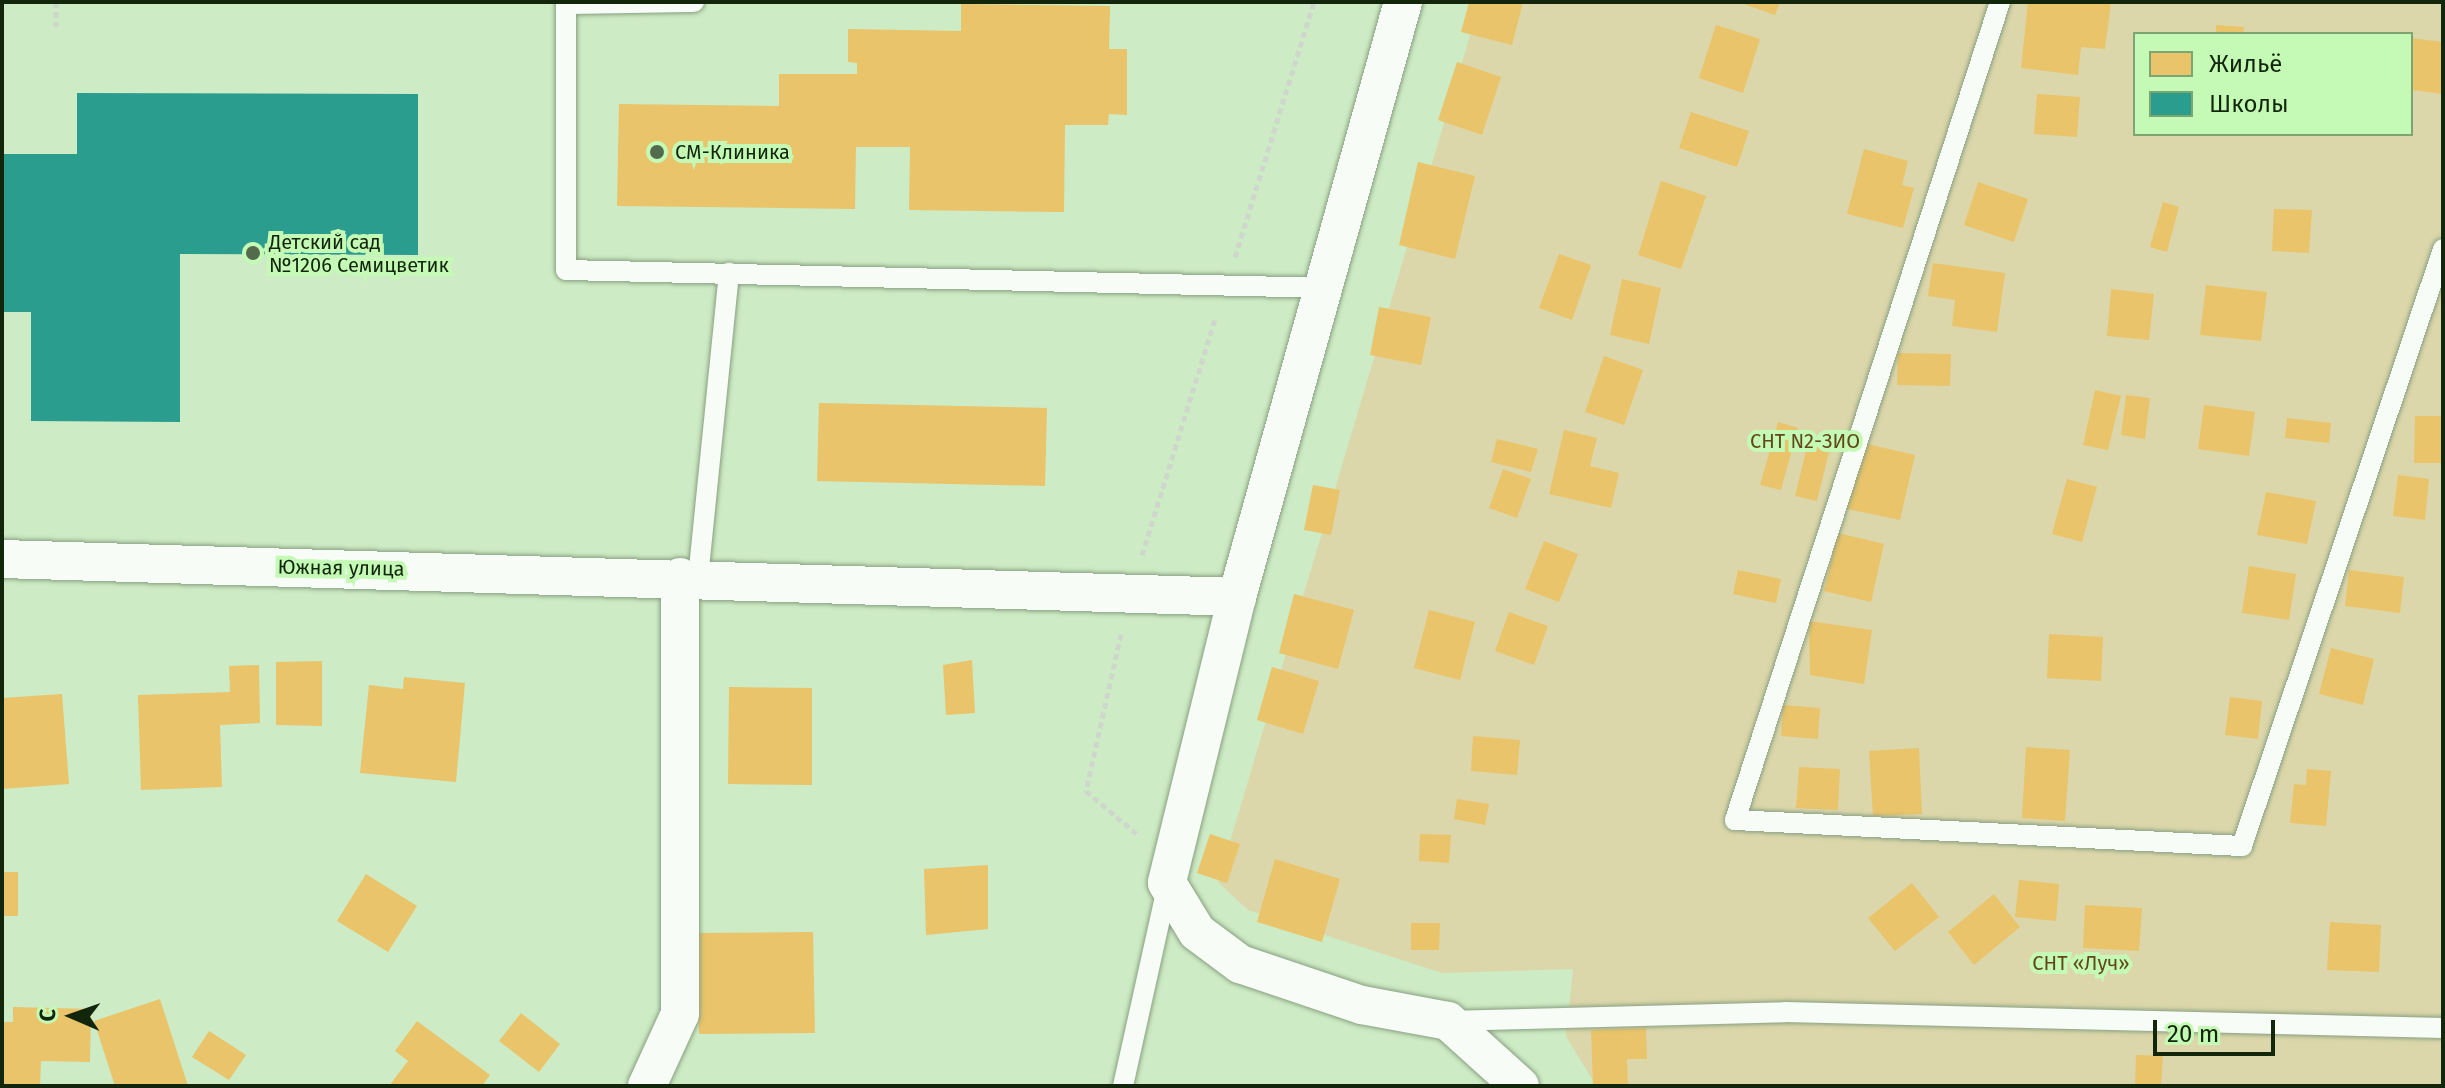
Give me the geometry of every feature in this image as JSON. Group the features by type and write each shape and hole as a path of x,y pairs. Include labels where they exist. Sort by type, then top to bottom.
{"street":[{"path":"1403,2 1328,288 1237,597 1167,883 1197,932 1240,964 1362,1005 1448,1021 1520,1086"},
{"name":"Южная улица","path":"2,559 1237,597"},
{"path":"647,1086 680,1014 689,578"}],"lane":[{"path":"694,2 566,3 566,270 1328,288"},
{"path":"2000,2 1735,820 2242,846 2443,249"},
{"path":"689,578 729,273"},
{"path":"1123,1086 1167,883"},
{"path":"1448,1021 1785,1012 2443,1028"}],"path":[{"path":"56,2 56,27"}],"green space":[{"name":"СНТ N2-ЗИО","path":"1480,2 2443,2 2443,1086 1596,1086 1566,1036 1573,969 1442,973 1248,910 1218,882"}],"building: Жильё":[{"path":"1469,2 1523,2 1512,45 1461,32"},
{"path":"1738,2 1780,2 1775,15"},
{"path":"2028,2 2111,2 2105,49 2081,47 2078,75 2021,68"},
{"path":"961,4 1110,6 1109,49 1127,49 1127,115 1109,114 1108,125 1065,125 1064,212 909,210 910,147 856,147 855,209 617,206 619,104 779,106 779,74 857,74 857,63 848,62 848,29 961,31"},
{"path":"1716,25 1760,39 1743,93 1699,78"},
{"path":"2216,25 2244,27 2243,32 2216,32"},
{"path":"2413,38 2443,42 2443,94 2413,90"},
{"path":"1457,62 1501,77 1482,135 1438,120"},
{"path":"2037,94 2080,97 2077,137 2034,134"},
{"path":"1691,112 1749,131 1737,167 1679,148"},
{"path":"1864,149 1908,161 1902,185 1914,188 1903,228 1847,214"},
{"path":"1418,162 1475,176 1455,259 1399,245"},
{"path":"1661,181 1706,196 1681,269 1638,255"},
{"path":"1978,182 2028,199 2014,242 1964,225"},
{"path":"2163,202 2179,207 2167,252 2150,247"},
{"path":"2274,209 2312,210 2309,253 2272,251"},
{"path":"1559,254 1591,265 1572,320 1539,308"},
{"path":"1933,263 2005,273 1997,332 1952,326 1955,300 1928,296"},
{"path":"1622,279 1661,288 1649,344 1610,335"},
{"path":"2206,285 2267,292 2261,341 2200,335"},
{"path":"2111,289 2154,294 2149,340 2107,336"},
{"path":"1379,307 1431,317 1421,365 1370,355"},
{"path":"1898,353 1951,354 1950,386 1897,385"},
{"path":"1604,356 1643,370 1624,425 1585,412"},
{"path":"2095,390 2121,396 2108,450 2083,445"},
{"path":"2126,395 2150,398 2145,439 2121,435"},
{"path":"819,403 1047,408 1045,486 817,481"},
{"path":"2204,405 2255,412 2249,456 2198,449"},
{"path":"2415,416 2443,416 2443,463 2414,463"},
{"path":"2287,418 2331,423 2329,443 2285,438"},
{"path":"1778,422 1798,428 1781,490 1760,485"},
{"path":"1564,430 1597,438 1590,466 1619,473 1611,508 1549,494"},
{"path":"1809,438 1831,444 1817,501 1795,496"},
{"path":"1497,439 1538,449 1531,472 1491,462"},
{"path":"1863,443 1915,455 1900,520 1847,509"},
{"path":"1503,469 1531,479 1517,518 1489,508"},
{"path":"2398,475 2429,479 2425,520 2393,516"},
{"path":"2067,479 2097,487 2082,542 2052,534"},
{"path":"1313,485 1340,490 1331,535 1304,530"},
{"path":"2266,492 2316,501 2307,544 2257,535"},
{"path":"1838,533 1884,544 1871,602 1824,591"},
{"path":"1544,541 1578,554 1559,602 1525,589"},
{"path":"2249,566 2296,574 2289,620 2242,613"},
{"path":"1738,570 1781,579 1776,603 1733,594"},
{"path":"2349,570 2404,577 2400,613 2345,606"},
{"path":"1294,594 1354,610 1338,669 1279,653"},
{"path":"1429,610 1475,622 1460,680 1414,668"},
{"path":"1509,612 1548,626 1534,665 1495,651"},
{"path":"1809,621 1872,630 1864,684 1810,675"},
{"path":"2049,634 2103,637 2101,681 2047,678"},
{"path":"2331,648 2374,659 2363,705 2319,694"},
{"path":"972,660 975,713 946,715 943,665"},
{"path":"322,661 322,726 276,725 276,662"},
{"path":"259,665 260,723 220,725 222,787 141,790 138,695 230,692 229,666"},
{"path":"1272,667 1319,681 1303,734 1257,720"},
{"path":"404,677 465,683 456,782 360,773 369,685 403,689"},
{"path":"729,687 812,688 812,785 728,784"},
{"path":"62,694 69,784 2,789 2,698"},
{"path":"2230,697 2262,701 2258,739 2225,735"},
{"path":"1783,705 1820,708 1818,739 1781,736"},
{"path":"1473,736 1520,740 1517,775 1471,771"},
{"path":"2026,747 2070,750 2065,821 2022,818"},
{"path":"1919,748 1922,814 1873,816 1869,751"},
{"path":"1799,767 1840,769 1838,810 1796,808"},
{"path":"2307,769 2331,771 2326,826 2290,823 2294,784 2306,785"},
{"path":"1457,799 1489,804 1485,825 1454,819"},
{"path":"1210,834 1240,844 1227,883 1197,873"},
{"path":"1420,834 1451,835 1449,863 1419,861"},
{"path":"1275,859 1340,879 1322,942 1257,922"},
{"path":"988,865 988,929 926,935 924,869"},
{"path":"2,872 18,872 18,916 2,916"},
{"path":"366,874 417,906 388,952 337,921"},
{"path":"2019,880 2059,884 2056,921 2015,917"},
{"path":"1912,883 1939,917 1895,951 1868,918"},
{"path":"1994,894 2020,927 1974,965 1948,932"},
{"path":"2085,905 2142,908 2139,951 2083,948"},
{"path":"2330,922 2381,925 2379,972 2327,970"},
{"path":"1411,923 1440,923 1439,950 1411,950"},
{"path":"813,932 815,1033 699,1034 698,933"},
{"path":"160,999 188,1086 115,1086 94,1021"},
{"path":"13,1007 91,1009 90,1062 41,1061 40,1086 2,1086 2,1022 13,1022"},
{"path":"521,1013 560,1044 539,1072 499,1041"},
{"path":"417,1021 490,1075 482,1086 389,1086 408,1061 395,1051"},
{"path":"1646,1028 1647,1059 1627,1059 1628,1086 1593,1086 1591,1030"},
{"path":"209,1031 246,1055 229,1080 192,1057"},
{"path":"2136,1055 2163,1056 2161,1086 2135,1086"}],"building: Школы":[{"path":"77,93 418,94 418,255 180,254 180,422 31,421 31,312 2,312 2,154 77,154"}],"place":[{"name":"СМ-Клиника","path":"657,152"},
{"name":"Детский сад №1206 Семицветик","path":"253,253"}],"park label":[{"name":"СНТ «Луч»","path":"2081,963"}]}
